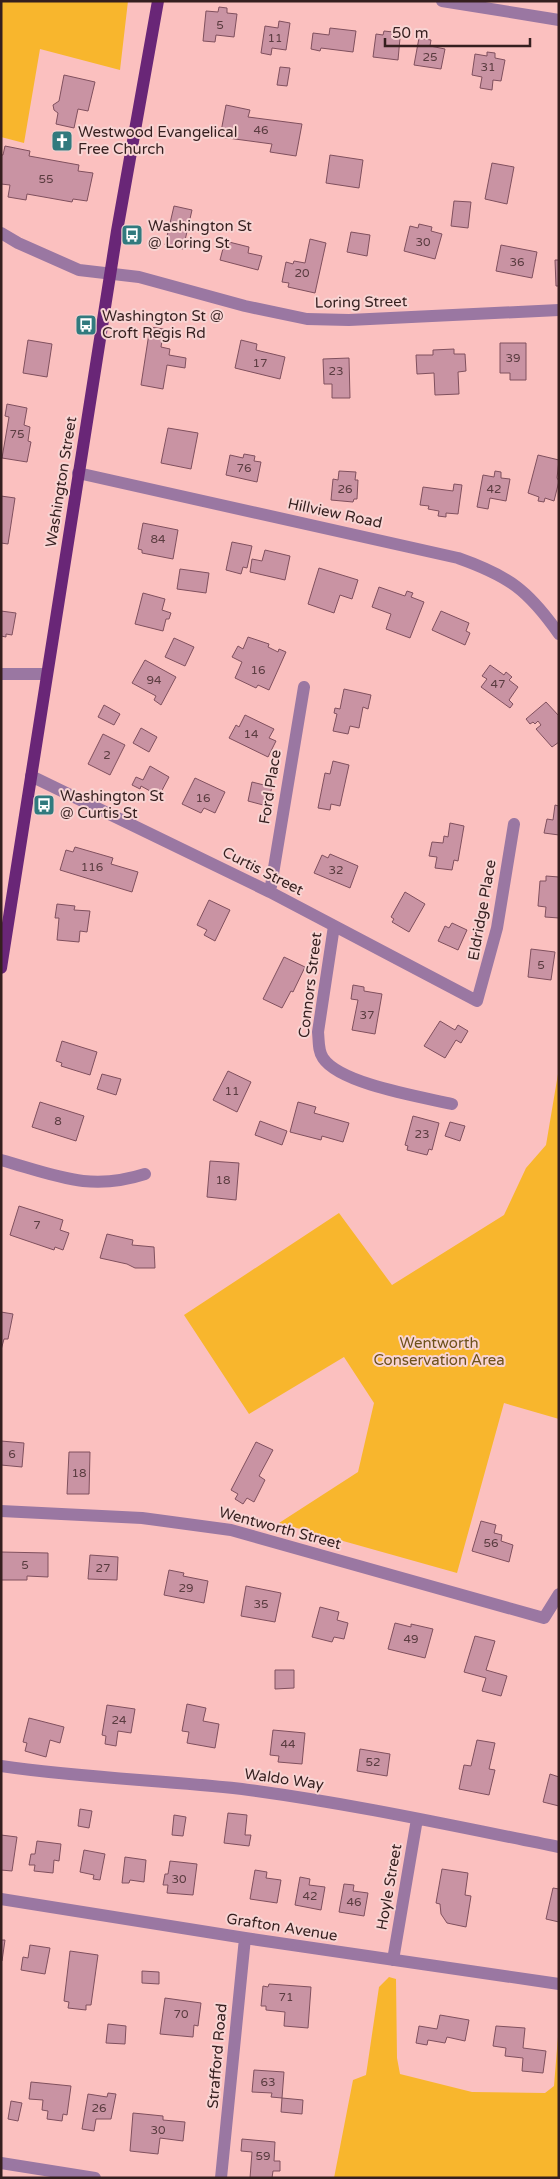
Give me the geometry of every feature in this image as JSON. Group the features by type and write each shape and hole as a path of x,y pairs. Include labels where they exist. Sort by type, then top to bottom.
{"main road":[{"name":"Washington Street","path":"1,968 5,921 31,776 110,275 158,1"}],"street":[{"path":"442,1 495,6 559,20"},
{"name":"Loring Street","path":"1,233 18,243 80,270 139,277 246,306 307,320 349,320 559,310"},
{"name":"Hillview Road","path":"78,473 458,558 500,574 518,586 534,601 559,634"},
{"path":"1,674 47,674"},
{"name":"Ford Place","path":"270,892 304,687"},
{"name":"Curtis Street","path":"31,776 270,892 478,1001"},
{"name":"Eldridge Place","path":"478,1001 497,928 514,824"},
{"name":"Connors Street","path":"334,926 318,1032 322,1057 341,1074 386,1088 452,1104"},
{"path":"1,1160 78,1182 102,1183 123,1181 145,1174"},
{"name":"Wentworth Street","path":"1,1511 142,1518 231,1530 544,1618 559,1594"},
{"name":"Waldo Way","path":"1,1766 47,1773 241,1789 332,1802 559,1847"},
{"name":"Hoyle Street","path":"393,1960 417,1819"},
{"name":"Grafton Avenue","path":"1,1899 244,1938 559,1984"},
{"name":"Strafford Road","path":"221,2178 244,1938"},
{"path":"1,2163 94,2178"}],"green space":[{"path":"1,1 128,1 120,70 40,49 24,143 1,137"},
{"name":"Wentworth Conservation Area","path":"559,1068 559,1419 504,1403 457,1573 279,1523 358,1472 374,1403 344,1357 249,1414 184,1315 339,1213 392,1285 504,1215 526,1168 546,1145"},
{"path":"389,1977 396,1979 397,2058 400,2074 472,2092 545,2093 554,2086 559,2024 559,2178 334,2178 353,2080 366,2075 379,1987"}],"building":[{"path":"219,7 227,8 227,13 237,14 234,37 216,35 215,42 203,41 206,11 218,12"},
{"path":"279,21 290,23 286,50 272,48 271,55 261,53 265,26 278,28"},
{"path":"330,28 356,31 353,52 321,48 320,51 311,49 313,33 329,35"},
{"path":"384,31 393,32 393,37 400,38 398,60 373,57 376,34 383,35"},
{"path":"419,38 431,40 430,46 445,49 441,69 414,65"},
{"path":"487,52 495,53 495,58 505,60 501,81 493,80 492,90 480,88 482,77 472,75 475,54 487,56"},
{"path":"280,67 290,68 287,86 277,85"},
{"path":"64,75 95,82 88,111 78,109 74,128 56,124 58,113 54,110 53,105 59,101"},
{"path":"226,105 250,110 248,117 302,124 296,156 270,152 272,144 220,137"},
{"path":"5,146 30,151 29,156 79,165 78,171 93,173 87,201 73,199 72,202 27,194 26,200 8,197 10,185 1,184 1,155 3,155"},
{"path":"330,155 363,160 359,188 326,183"},
{"path":"492,163 514,167 507,204 485,199"},
{"path":"454,201 471,202 468,228 451,226"},
{"path":"174,206 192,210 183,249 165,245"},
{"path":"419,224 432,227 431,231 442,234 435,259 404,251 410,226 418,228"},
{"path":"351,232 370,235 367,256 347,252"},
{"path":"310,239 326,243 315,293 288,287 289,283 282,282 286,262 293,264 294,261 305,263"},
{"path":"225,241 249,247 248,253 262,256 258,270 220,260"},
{"path":"501,245 537,252 532,278 496,271"},
{"path":"555,260 559,260 559,286 556,286"},
{"path":"150,327 164,329 161,347 170,349 169,355 186,358 185,368 167,365 163,389 141,385"},
{"path":"28,340 52,344 47,377 23,373"},
{"path":"241,340 257,344 256,350 285,357 280,379 235,368"},
{"path":"500,343 526,343 526,380 510,380 510,373 500,373"},
{"path":"454,349 454,354 465,354 466,371 458,372 459,394 435,395 434,373 417,374 416,355 433,355 433,350"},
{"path":"349,358 350,398 332,398 332,384 324,384 323,359"},
{"path":"7,404 27,408 24,425 30,427 28,441 31,442 27,462 2,458 9,417 5,416"},
{"path":"168,428 198,433 191,469 161,463"},
{"path":"244,454 255,456 254,461 261,462 257,482 226,475 230,455 243,458"},
{"path":"538,455 559,460 557,478 559,481 554,501 545,498 544,502 538,501 539,497 528,493"},
{"path":"339,471 356,472 355,480 358,480 357,499 354,499 353,502 331,500 333,479 338,480"},
{"path":"495,471 501,472 501,478 510,479 506,501 490,498 488,509 477,507 483,475 494,477"},
{"path":"454,484 462,485 458,514 446,513 446,517 438,516 439,511 428,509 429,506 420,505 423,487 453,491"},
{"path":"1,496 15,498 8,544 1,543"},
{"path":"143,523 178,530 173,559 142,553 142,550 138,549"},
{"path":"232,542 252,546 247,568 243,567 241,574 226,570"},
{"path":"265,550 290,556 285,580 250,572 252,559 262,561"},
{"path":"319,568 358,580 352,599 340,595 334,613 308,604"},
{"path":"180,569 209,573 206,593 177,589"},
{"path":"379,587 405,596 407,591 413,593 411,597 424,602 410,638 386,629 391,614 372,607"},
{"path":"143,593 165,599 162,610 171,613 169,619 166,619 163,631 135,624"},
{"path":"1,611 16,613 12,635 6,634 6,637 1,636"},
{"path":"441,611 469,623 466,631 470,633 465,645 432,630"},
{"path":"248,637 269,644 268,647 278,652 279,649 286,652 269,690 258,685 256,688 235,678 242,662 232,657 238,646 243,649"},
{"path":"174,638 194,647 185,666 165,657"},
{"path":"145,660 176,677 161,705 154,700 156,696 132,683"},
{"path":"490,665 504,675 506,672 512,677 509,680 518,687 509,700 513,704 510,708 481,687 487,679 482,676"},
{"path":"344,689 371,695 368,709 363,707 359,728 350,726 348,734 333,731 337,714 334,713 335,708 340,709"},
{"path":"546,702 559,716 559,742 552,747 536,729 541,725 538,721 535,724 533,722 530,724 526,719"},
{"path":"104,705 120,714 114,725 98,717"},
{"path":"245,715 274,729 269,738 276,741 268,757 229,738 236,725 239,727"},
{"path":"141,728 157,737 149,752 133,743"},
{"path":"103,734 125,745 110,775 88,764"},
{"path":"333,761 349,765 340,806 331,804 330,810 318,808 325,773 330,774"},
{"path":"150,766 169,777 159,796 141,786 140,789 132,785 136,777 143,780"},
{"path":"195,778 225,792 215,813 204,808 201,813 182,804"},
{"path":"252,782 272,787 267,806 248,801"},
{"path":"555,805 559,806 559,835 544,833 547,819 553,820"},
{"path":"450,823 464,826 458,861 454,860 452,870 435,868 437,857 429,856 432,842 443,843 444,836 448,837"},
{"path":"75,847 113,858 111,864 138,872 132,892 60,870 66,850 73,852"},
{"path":"330,854 358,866 350,888 314,873 322,855 328,858"},
{"path":"546,876 559,877 559,918 545,917 546,907 538,906 540,881 546,881"},
{"path":"405,892 425,904 409,932 392,922 394,919 391,917"},
{"path":"209,900 230,910 215,941 204,935 207,930 197,925"},
{"path":"57,904 75,906 74,910 90,911 87,932 80,931 79,942 57,940 59,918 55,918"},
{"path":"452,923 467,930 458,950 438,941 445,926 449,928"},
{"path":"531,949 555,952 551,980 528,977"},
{"path":"284,957 305,967 293,992 291,991 282,1008 263,999"},
{"path":"353,985 364,987 364,991 382,994 375,1034 352,1030 358,1000 351,999"},
{"path":"440,1021 455,1030 458,1025 468,1031 461,1043 456,1040 445,1058 424,1046"},
{"path":"62,1041 97,1052 90,1075 61,1066 62,1063 56,1061"},
{"path":"228,1071 251,1082 237,1112 213,1100"},
{"path":"102,1074 121,1079 116,1095 97,1089"},
{"path":"40,1102 84,1116 76,1141 32,1127"},
{"path":"298,1102 316,1107 314,1113 349,1123 343,1142 322,1136 321,1140 290,1132"},
{"path":"413,1116 439,1123 432,1150 429,1149 427,1155 407,1150 408,1146 405,1145"},
{"path":"260,1121 287,1131 282,1145 255,1135"},
{"path":"450,1122 465,1126 460,1141 445,1136"},
{"path":"210,1161 239,1163 236,1200 207,1197"},
{"path":"19,1206 63,1220 60,1230 69,1233 63,1250 55,1247 54,1250 10,1235"},
{"path":"107,1234 133,1240 132,1245 154,1247 155,1268 135,1268 127,1264 100,1258"},
{"path":"1,1312 13,1314 8,1339 4,1339 1,1350"},
{"path":"1,1441 24,1443 22,1467 1,1465"},
{"path":"256,1442 273,1450 259,1476 265,1480 254,1502 247,1498 243,1504 235,1499 238,1494 231,1490"},
{"path":"69,1452 90,1452 89,1494 67,1494"},
{"path":"481,1521 496,1525 494,1533 502,1535 501,1541 513,1545 509,1562 472,1551"},
{"path":"1,1552 48,1553 48,1577 27,1576 27,1580 1,1580"},
{"path":"90,1555 118,1557 117,1580 88,1579"},
{"path":"169,1570 184,1573 183,1576 208,1581 204,1603 164,1595"},
{"path":"246,1586 281,1593 275,1622 241,1616"},
{"path":"320,1607 339,1612 337,1620 348,1623 344,1639 334,1637 332,1642 312,1637"},
{"path":"395,1623 411,1627 411,1624 433,1629 425,1658 388,1649"},
{"path":"475,1636 495,1641 486,1670 507,1676 501,1696 482,1691 486,1678 464,1672"},
{"path":"275,1670 294,1670 294,1688 275,1689"},
{"path":"187,1704 206,1708 203,1721 219,1724 215,1748 187,1743 189,1732 182,1731"},
{"path":"107,1705 135,1709 131,1733 118,1731 116,1746 105,1744 106,1736 102,1735"},
{"path":"29,1718 64,1727 60,1743 50,1740 46,1757 25,1751 27,1743 23,1742"},
{"path":"273,1730 305,1733 302,1764 278,1762 279,1756 270,1755"},
{"path":"477,1740 495,1743 489,1769 495,1770 489,1795 459,1789 464,1765 471,1766"},
{"path":"360,1749 390,1754 387,1776 357,1771"},
{"path":"550,1774 559,1777 559,1806 543,1802"},
{"path":"80,1809 92,1811 89,1828 78,1826"},
{"path":"228,1813 247,1815 245,1835 251,1835 249,1846 224,1843"},
{"path":"174,1815 186,1817 183,1836 172,1835"},
{"path":"1,1835 17,1837 12,1871 1,1870"},
{"path":"37,1841 61,1844 59,1861 54,1860 53,1873 34,1871 35,1865 29,1865 31,1854 35,1854"},
{"path":"84,1850 105,1854 100,1880 93,1879 94,1875 80,1872"},
{"path":"125,1857 146,1860 144,1882 130,1880 129,1883 122,1883"},
{"path":"170,1861 197,1864 193,1895 167,1893 168,1885 163,1885 165,1874 168,1874"},
{"path":"442,1869 468,1873 465,1895 471,1896 466,1927 447,1923 441,1914 440,1904 436,1903"},
{"path":"255,1870 267,1872 266,1878 281,1880 277,1903 250,1899"},
{"path":"300,1877 310,1879 309,1885 325,1887 321,1910 295,1905"},
{"path":"344,1884 354,1885 353,1891 368,1893 364,1916 339,1912"},
{"path":"553,1888 559,1889 559,1922 546,1919"},
{"path":"1,1940 5,1940 2,1961 1,1961"},
{"path":"30,1945 50,1948 45,1974 21,1970 23,1957 28,1958"},
{"path":"70,1951 98,1955 91,2005 86,2005 86,2010 68,2008 69,2002 64,2001"},
{"path":"142,1971 159,1972 159,1984 142,1983"},
{"path":"269,1984 311,1987 308,2028 284,2026 285,2012 266,2010 266,2006 261,2006 263,1986 268,1987"},
{"path":"165,1998 201,2003 198,2026 194,2025 193,2037 160,2034"},
{"path":"440,2015 469,2020 465,2041 447,2037 445,2043 428,2040 427,2045 416,2043 419,2026 437,2029"},
{"path":"108,2024 126,2026 125,2044 106,2043"},
{"path":"496,2026 525,2028 523,2048 546,2051 543,2073 522,2071 523,2058 505,2056 506,2048 493,2046"},
{"path":"254,2070 284,2072 282,2098 271,2097 272,2093 252,2092"},
{"path":"31,2082 71,2086 67,2115 63,2114 62,2121 47,2119 48,2111 42,2110 43,2100 29,2099"},
{"path":"108,2093 116,2094 111,2119 96,2119 94,2131 82,2129 88,2094 107,2097"},
{"path":"282,2098 303,2100 302,2114 281,2112"},
{"path":"11,2101 22,2103 18,2121 8,2119"},
{"path":"133,2113 163,2116 163,2120 185,2122 183,2141 160,2138 158,2154 130,2151"},
{"path":"242,2139 275,2142 274,2161 280,2161 280,2171 273,2171 272,2178 250,2178 252,2152 241,2151"}],"place":[{"name":"Westwood Evangelical Free Church","path":"62,141"},
{"name":"Washington St @ Loring St","path":"132,235"},
{"name":"Washington St @ Croft Regis Rd","path":"86,325"},
{"name":"Washington St @ Curtis St","path":"44,805"}]}
